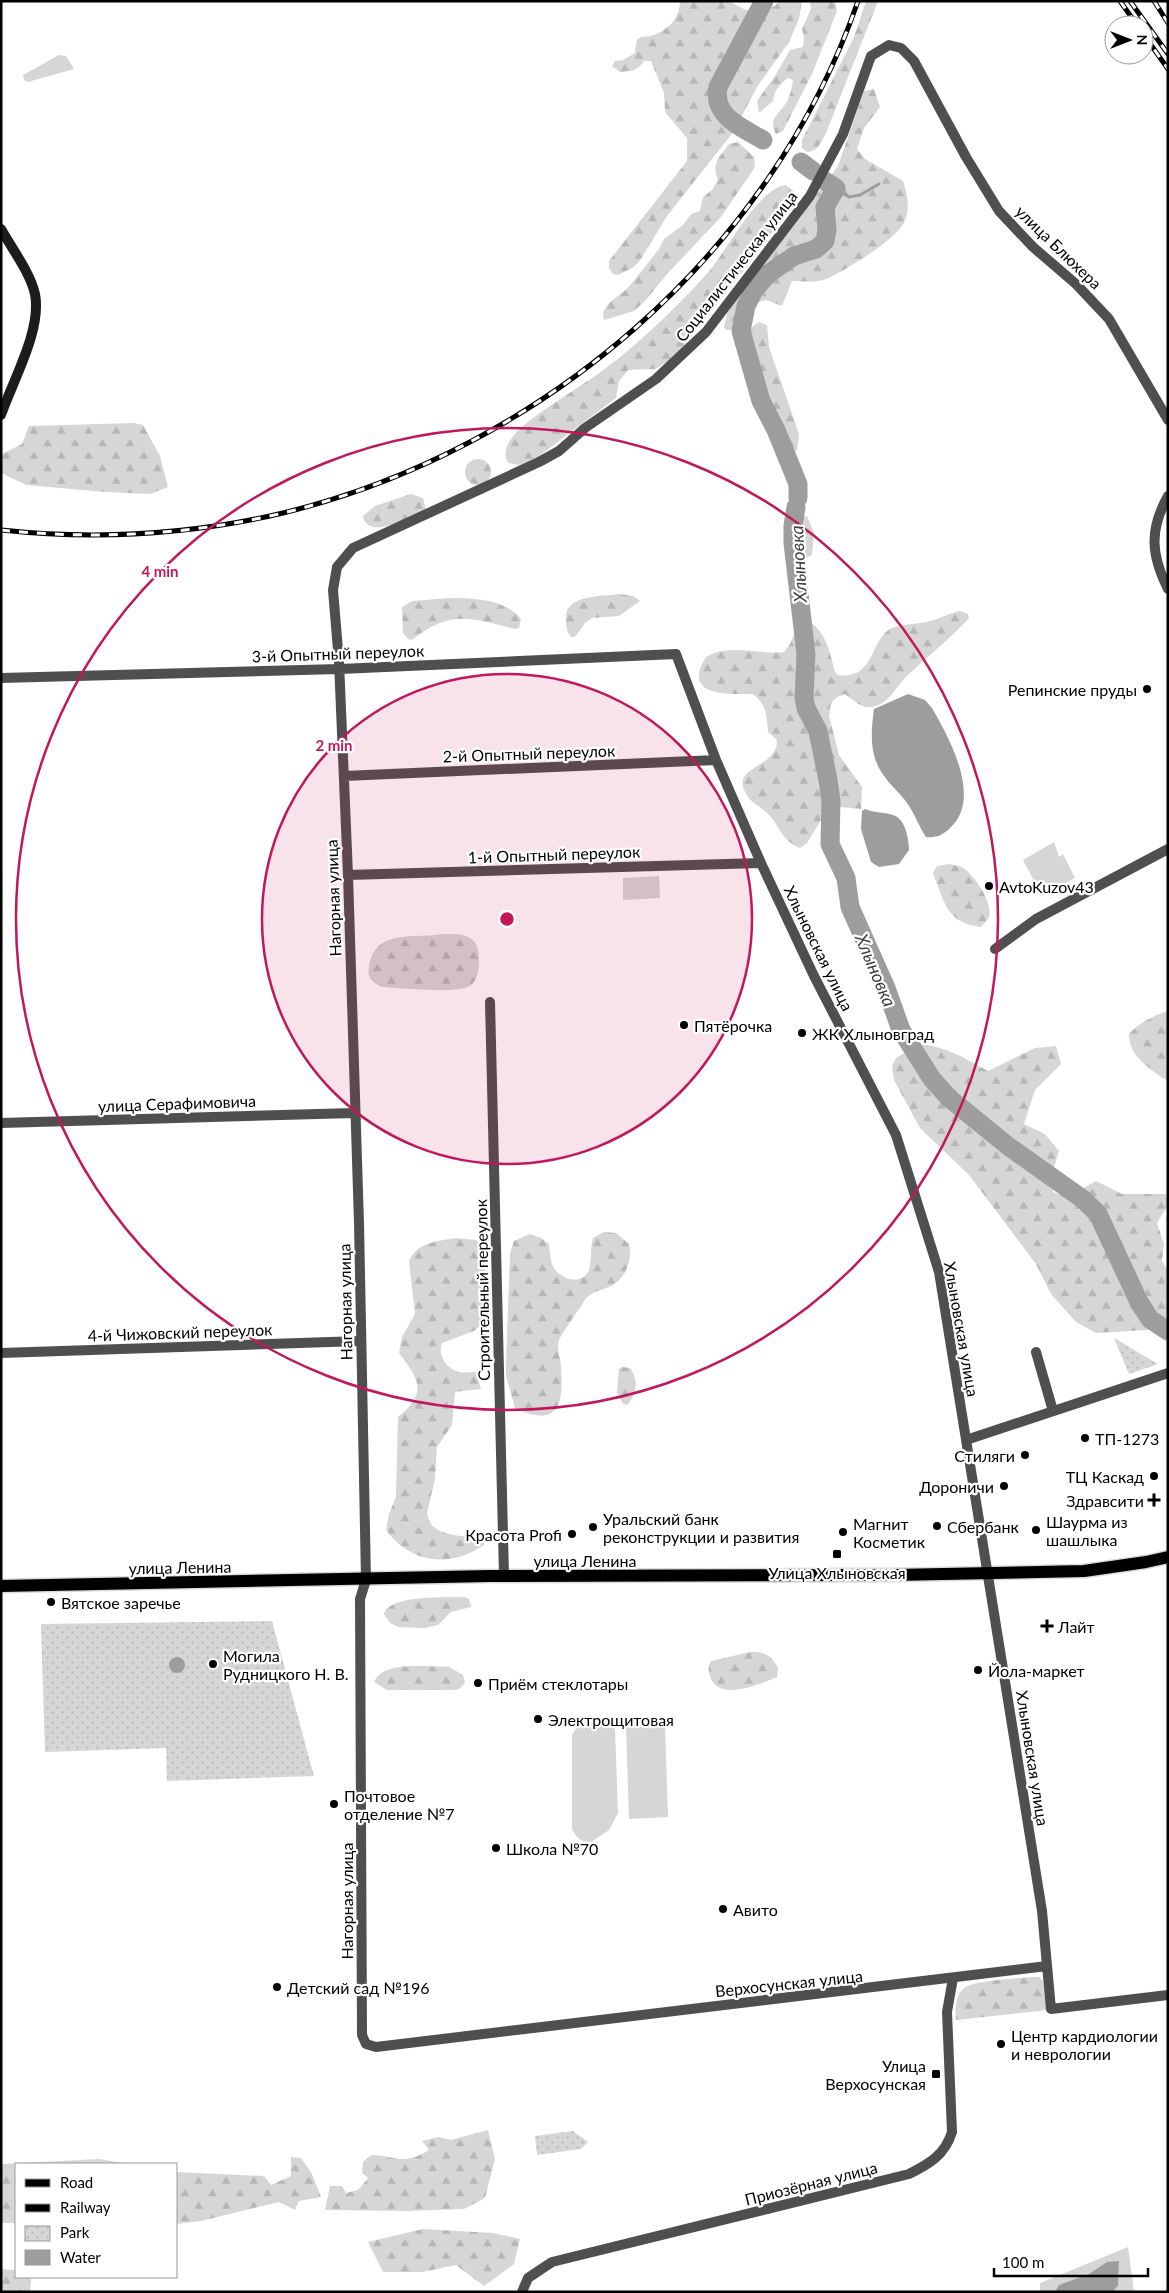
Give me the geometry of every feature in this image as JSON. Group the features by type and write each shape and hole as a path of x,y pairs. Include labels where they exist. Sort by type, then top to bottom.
{"main road":[{"path":"1,229 34,292 37,311 30,338 1,415"},
{"name":"улица Ленина","path":"1,1586 504,1576 987,1574 1084,1571 1145,1562 1168,1556"}],"street":[{"name":"улица Блюхера","path":"871,56 884,47 897,46 914,61 966,156 999,211 1033,246 1076,284 1109,319 1168,420"},
{"name":"Социалистическая улица","path":"348,552 360,544 559,451 585,428 663,374 706,332 810,196 832,157 851,114 871,56"},
{"path":"1168,496 1156,524 1154,538 1157,567 1168,588"},
{"name":"Нагорная улица","path":"348,552 337,567 334,578 340,669 348,875 366,1580 360,1599 362,2036 366,2044 376,2047"},
{"name":"3-й Опытный переулок","path":"1,678 340,669 676,654"},
{"name":"Хлыновская улица","path":"676,654 716,760 761,863 814,976 896,1135 942,1282 1042,1911 1047,1966"},
{"name":"2-й Опытный переулок","path":"344,776 716,760"},
{"path":"995,949 1036,920 1168,849"},
{"name":"1-й Опытный переулок","path":"348,875 761,863"},
{"name":"Строительный переулок","path":"490,1002 504,1576"},
{"name":"улица Серафимовича","path":"1,1123 354,1113"},
{"name":"4-й Чижовский переулок","path":"1,1352 360,1340"},
{"path":"1036,1352 1053,1411"},
{"path":"966,1440 1168,1373"},
{"path":"1047,1966 1051,2009 1168,1995"},
{"name":"Верхосунская улица","path":"376,2047 1047,1966"},
{"name":"Приозёрная улица","path":"522,2292 528,2278 552,2262 909,2174 929,2164 949,2142 952,2132 946,2012 953,1978"}],"green space":[{"path":"680,1 728,1 746,10 763,10 775,6 779,1 802,1 799,19 789,42 757,87 734,131 667,216 639,262 618,275 613,274 609,268 609,261 687,161 687,138 665,112 664,93 651,61 644,61 634,70 620,72 612,66 615,61 623,60 635,53 636,43 639,38 657,34 672,23 678,13"},
{"path":"810,1 835,1 837,11 812,74 783,131 776,134 773,125 774,121 787,101 793,80 788,78 782,83 776,90 773,101 759,113 757,101 775,76 790,50 803,47 802,29 811,9"},
{"path":"866,1 878,1 826,133 817,148 807,152 802,148 802,140 854,37"},
{"path":"59,55 66,56 74,69 28,82 24,80 23,75"},
{"path":"874,89 880,107 864,128 857,149 865,159 903,181 908,210 902,226 877,249 831,277 816,281 792,281 782,306 766,300 746,306 731,330 726,330 724,327 728,311 838,166 864,91"},
{"path":"738,142 754,157 755,167 721,217 634,311 604,320 603,312 609,303 628,288 659,249 664,239 683,225 691,214 700,211 703,197 712,190 718,180 715,169 719,157 729,144"},
{"path":"786,185 794,192 795,201 749,264 674,358 655,369 628,370 619,381 616,398 535,459 519,465 508,463 505,454 506,449 509,441 518,430 602,371 645,336 711,269 755,207 776,188"},
{"path":"759,322 767,325 769,347 799,434 797,450 788,457 781,456 775,449 741,358 742,347 747,333"},
{"path":"134,423 143,425 160,456 168,487 150,494 105,492 26,485 1,473 2,454 22,444 29,426"},
{"path":"478,459 488,462 491,472 488,482 478,485 468,482 465,472 468,462"},
{"path":"411,494 423,498 426,510 391,525 381,527 373,527 367,523 363,516 375,506"},
{"path":"807,516 814,533 812,555 806,558 801,550 798,525 802,517"},
{"path":"619,594 633,596 640,601 619,616 592,618 585,623 575,637 571,637 568,633 566,618 567,610 572,605 586,598"},
{"path":"450,598 479,599 507,607 521,619 519,628 514,629 473,619 449,620 425,630 412,640 408,639 403,633 402,607 412,601"},
{"path":"960,611 968,614 969,618 905,678 884,702 872,707 865,707 845,694 837,697 831,703 829,716 839,755 862,787 861,809 840,807 827,810 807,843 800,848 794,845 782,833 769,815 748,797 743,787 743,779 748,773 770,757 775,750 777,740 768,732 763,706 757,697 752,694 720,693 711,691 703,686 699,680 700,670 706,657 715,653 734,650 784,652 790,644 798,625 810,622 824,638 835,672 838,675 850,675 866,665 879,641 892,628 931,621"},
{"path":"1054,842 1059,857 1063,854 1075,878 1042,896 1023,860"},
{"path":"949,864 966,870 986,897 990,911 989,917 981,927 960,921 948,910 933,873 937,866"},
{"path":"659,876 660,898 623,900 623,878"},
{"path":"443,934 466,936 476,944 479,957 478,971 474,982 470,986 453,990 414,989 382,987 371,980 369,967 372,955 379,946 397,938"},
{"path":"1168,1011 1168,1081 1148,1067 1136,1055 1132,1049 1129,1034 1147,1020"},
{"path":"917,1045 946,1050 988,1071 1035,1048 1056,1046 1061,1064 1035,1090 1024,1124 1045,1134 1059,1151 1050,1180 1053,1192 1068,1197 1096,1181 1122,1194 1166,1194 1168,1205 1157,1223 1164,1244 1162,1261 1168,1271 1168,1326 1163,1329 1096,1333 1076,1322 1051,1294 1036,1264 969,1175 920,1128 894,1080 892,1066 896,1058"},
{"path":"604,1232 616,1233 629,1244 629,1259 624,1274 613,1285 587,1297 563,1332 558,1347 561,1364 561,1393 555,1410 541,1416 529,1414 515,1408 506,1376 510,1254 514,1241 530,1234 541,1238 549,1244 551,1262 556,1271 564,1277 573,1280 586,1275 589,1270 593,1238"},
{"path":"456,1238 476,1240 485,1250 483,1324 474,1331 442,1343 441,1352 444,1361 451,1368 461,1372 476,1372 481,1389 455,1392 452,1425 437,1447 435,1479 427,1513 430,1522 442,1532 476,1538 484,1541 484,1545 458,1557 432,1559 419,1556 407,1550 386,1530 389,1514 396,1497 398,1417 414,1401 417,1393 417,1386 412,1371 399,1353 402,1337 415,1314 409,1261 417,1250 423,1246"},
{"path":"1114,1338 1158,1364 1129,1374"},
{"path":"622,1367 630,1368 636,1382 635,1392 627,1405 623,1404 617,1393 619,1369"},
{"path":"464,1597 469,1599 471,1607 451,1612 438,1625 425,1628 398,1627 390,1623 384,1614 388,1608 407,1600"},
{"path":"272,1621 314,1776 167,1781 166,1748 45,1752 41,1624"},
{"path":"750,1652 764,1653 770,1657 778,1668 777,1677 740,1689 721,1689 714,1684 709,1672 711,1661"},
{"path":"405,1666 449,1667 463,1675 465,1683 455,1690 387,1690 374,1682 378,1676 390,1669"},
{"path":"599,1716 609,1720 615,1728 618,1813 609,1830 590,1843 578,1838 572,1828 572,1735 579,1723"},
{"path":"665,1725 668,1817 629,1819 626,1726"},
{"path":"1039,1977 1043,1981 1047,2010 956,2020 957,2000 962,1990 966,1987 993,1980"},
{"path":"488,2130 495,2159 485,2198 464,2209 406,2211 325,2210 330,2186 342,2186 346,2193 358,2190 368,2178 362,2173 363,2162 371,2155 400,2159 413,2158 429,2150 422,2141 438,2137 451,2140"},
{"path":"573,2131 588,2142 581,2149 537,2155 535,2136"},
{"path":"291,2157 301,2158 312,2174 321,2197 299,2201 295,2210 279,2202 201,2221 178,2224 178,2172 264,2176 271,2185 291,2176"},
{"path":"100,2159 122,2163 21,2163"},
{"path":"15,2163 15,2223 1,2223 1,2164"},
{"path":"423,2229 493,2233 520,2239 514,2264 484,2286 456,2265 422,2272 383,2272 368,2242"},
{"path":"1128,2247 1134,2292 1040,2292 1040,2283"},
{"path":"1,2269 15,2270 15,2278 31,2278 30,2292 1,2292"}],"water":[{"path":"908,694 925,700 932,708 947,735 960,768 964,801 959,815 950,828 936,836 926,837 907,803 882,773 873,750 874,709"},
{"path":"865,809 893,815 901,820 907,835 909,850 899,864 879,867 871,862 861,829 862,811"},
{"path":"177,1657 185,1665 177,1673 169,1665"},
{"path":"1119,2261 1118,2285 1113,2292 1055,2292 1059,2285 1089,2274 1107,2262"}],"waterway":[{"name":"Хлыновка","path":"763,140 730,120 719,106 717,97 718,87 764,1"},
{"name":"Хлыновка","path":"801,162 813,171"},
{"name":"Хлыновка","path":"798,498 798,484 776,430 761,401 741,331 746,306 754,290 768,274 794,256 816,249 825,241 827,230 825,207 836,188 825,181"},
{"path":"836,188 849,197 860,195 879,184"},
{"name":"Хлыновка","path":"796,507 793,543 806,654 804,698 806,708 818,731 828,780 831,801 830,844 846,878 850,907 886,988 901,1030 932,1079 949,1098 1008,1146 1084,1200 1098,1214 1139,1302 1150,1319 1168,1331"}],"railway":[{"path":"1,530 72,535 143,534 213,526 283,513 378,483 470,442 556,390 635,328 706,258 768,179 819,93 858,1"},
{"path":"1120,1 1130,15"},
{"path":"1130,1 1168,54"},
{"path":"1154,1 1168,23"},
{"path":"1154,49 1168,69"}],"place":[{"name":"Репинские пруды","path":"1147,689"},
{"name":"AvtoKuzov43","path":"989,886"},
{"name":"Пятёрочка","path":"684,1025"},
{"name":"ЖК Хлыновград","path":"802,1033"},
{"name":"ТП-1273","path":"1085,1438"},
{"name":"Стиляги","path":"1025,1455"},
{"name":"ТЦ Каскад","path":"1154,1476"},
{"name":"Дороничи","path":"1004,1486"},
{"name":"Здравсити","path":"1154,1500"},
{"name":"Сбербанк","path":"937,1526"},
{"name":"Уральский банк реконструкции и развития","path":"593,1527"},
{"name":"Шаурма из шашлыка","path":"1036,1530"},
{"name":"Магнит Косметик","path":"843,1532"},
{"name":"Красота Profi","path":"572,1534"},
{"name":"Улица Хлыновская","path":"837,1554"},
{"name":"Вятское заречье","path":"51,1602"},
{"name":"Лайт","path":"1047,1626"},
{"name":"Могила Рудницкого Н. В.","path":"213,1664"},
{"name":"Йола-маркет","path":"978,1670"},
{"name":"Приём стеклотары","path":"478,1683"},
{"name":"Электрощитовая","path":"538,1719"},
{"name":"Почтовое отделение №7","path":"334,1804"},
{"name":"Школа №70","path":"496,1848"},
{"name":"Авито","path":"723,1909"},
{"name":"Детский сад №196","path":"277,1987"},
{"name":"Центр кардиологии и неврологии","path":"1001,2044"},
{"name":"Улица Верхосунская","path":"936,2074"}]}
